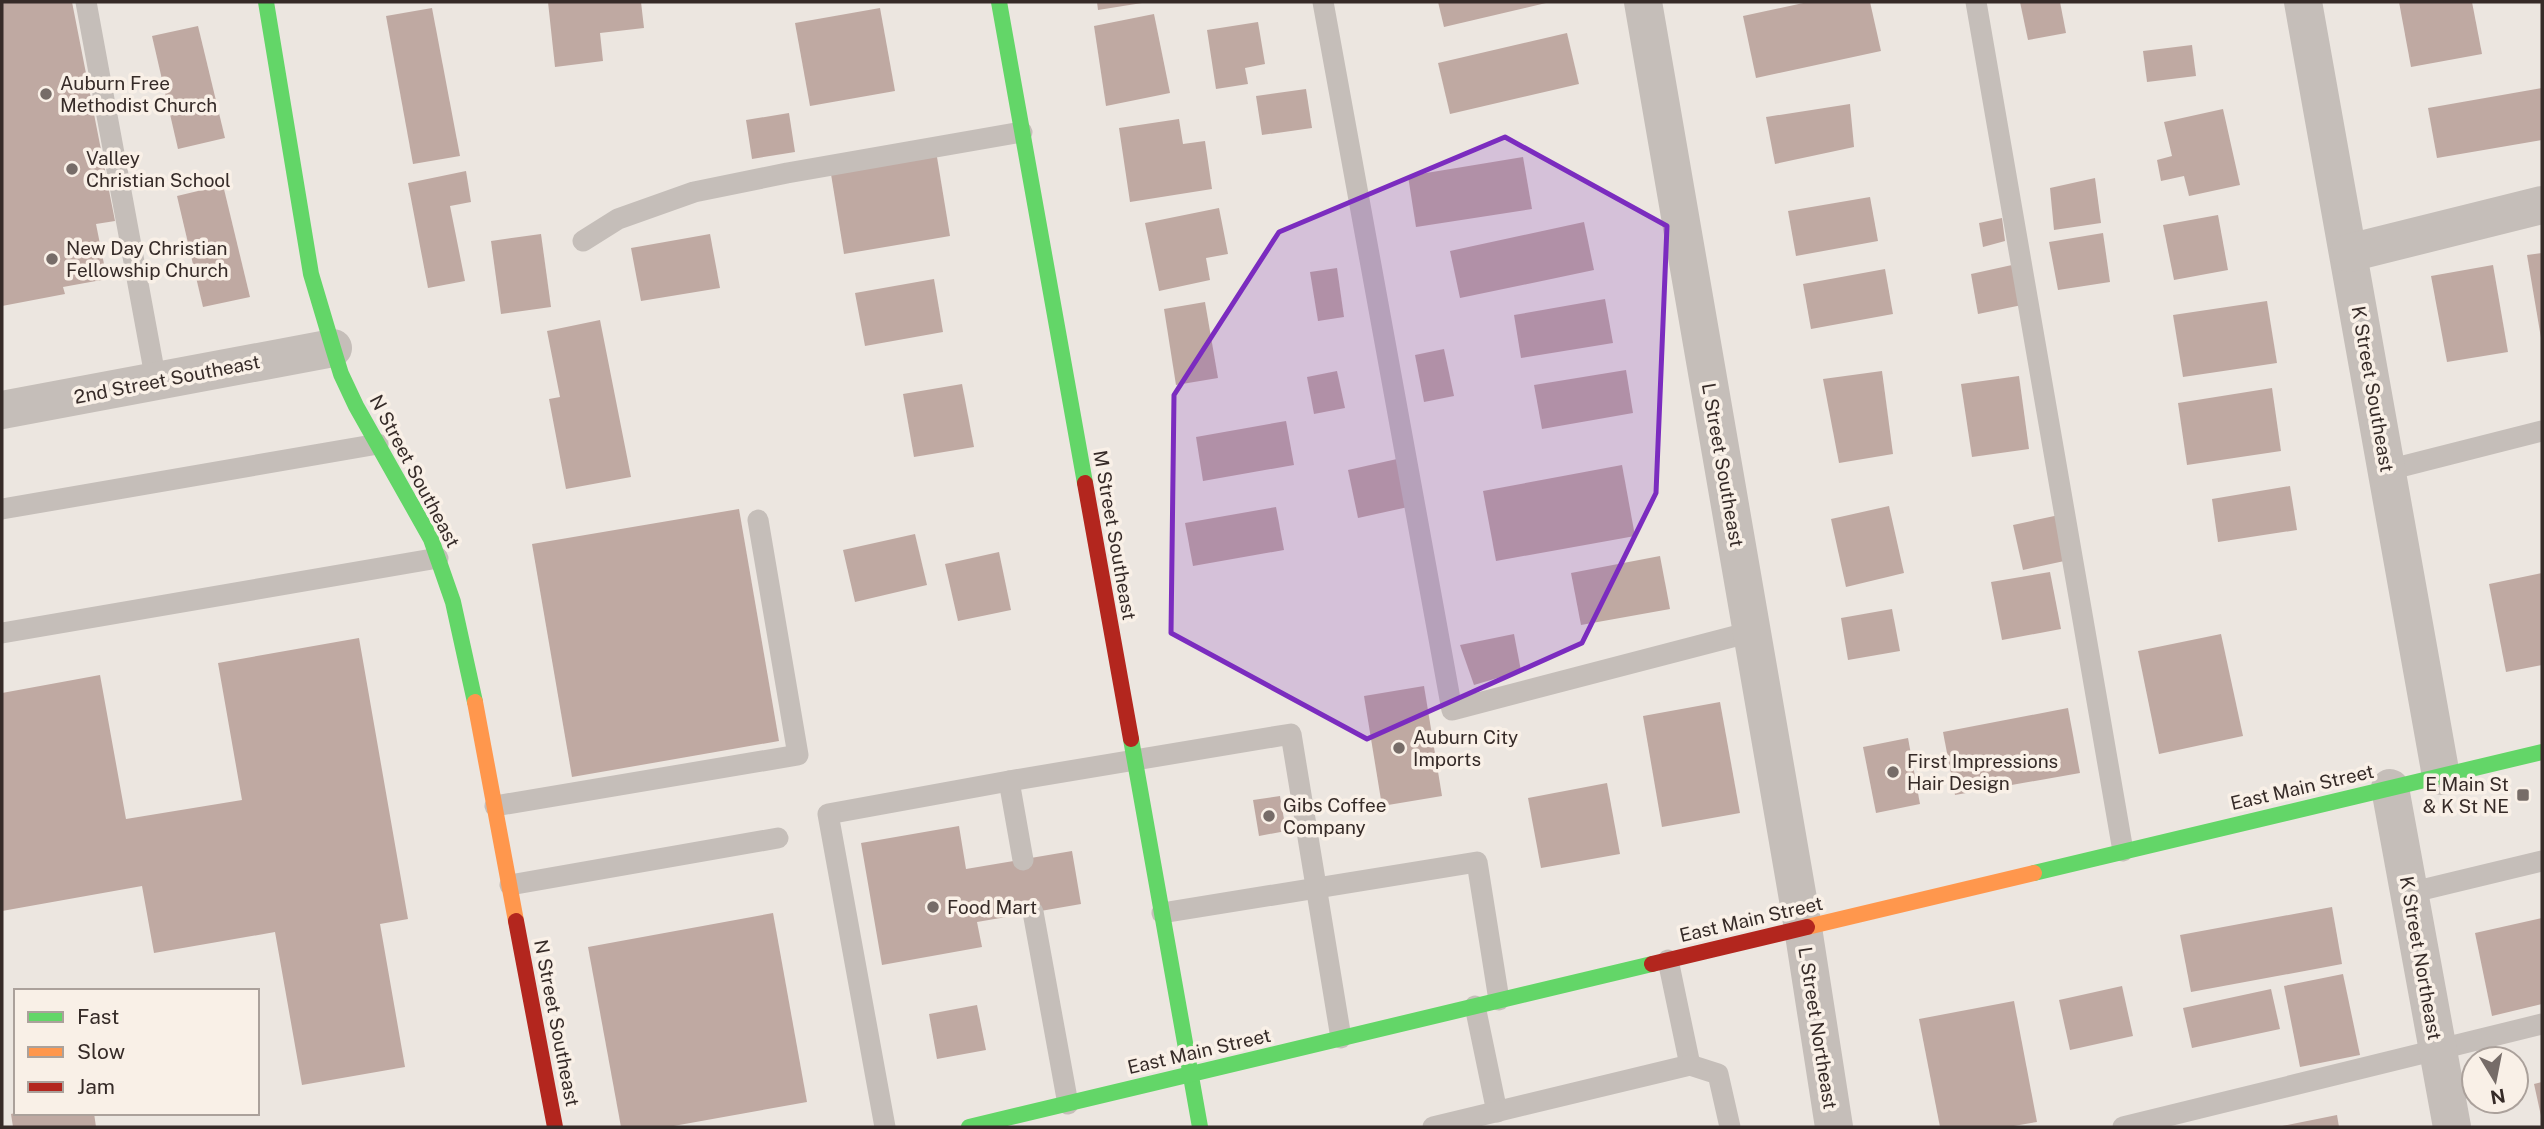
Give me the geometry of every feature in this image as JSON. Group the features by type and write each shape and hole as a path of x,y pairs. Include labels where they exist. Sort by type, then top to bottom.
{"main road":[{"name":"N Street Southeast","path":"266,2 311,274 333,348 356,406 431,539 453,602 471,679 555,1127"},
{"name":"M Street Southeast","path":"999,2 1200,1127"},
{"name":"East Main Street","path":"970,1127 2542,752"}],"street":[{"name":"L Street Southeast","path":"1643,2 1803,928"},
{"name":"K Street Southeast","path":"2303,2 2441,776"},
{"path":"2349,253 2542,205"},
{"name":"2nd Street Southeast","path":"2,410 333,348"},
{"name":"K Street Northeast","path":"2390,788 2452,1127"},
{"name":"L Street Northeast","path":"1803,928 1834,1127"}],"lane":[{"path":"86,2 156,381"},
{"path":"1324,2 1452,710 1751,632"},
{"path":"1976,2 2123,852"},
{"path":"583,241 618,219 694,192 1023,132"},
{"path":"2388,470 2542,431"},
{"path":"2,509 378,444"},
{"path":"495,806 798,755 758,520"},
{"path":"2,633 438,558"},
{"path":"885,1127 828,814 1291,734 1341,1038"},
{"path":"1009,781 1023,860"},
{"path":"510,885 778,838"},
{"path":"1162,913 1477,862 1499,1000"},
{"path":"2409,893 2542,862"},
{"path":"1033,912 1068,1104"},
{"path":"1668,960 1690,1065"},
{"path":"1475,1006 1497,1112"},
{"path":"2123,1127 2542,1024"},
{"path":"1433,1127 1690,1065 1718,1074 1730,1127"}],"highlighted area":[{"path":"1505,137 1667,226 1656,493 1582,643 1367,739 1171,633 1174,395 1279,232"}],"building":[{"name":"Auburn Free Methodist Church","path":"2,2 72,2 115,221 96,224 107,279 63,287 65,294 2,306"},
{"path":"548,2 641,2 644,28 600,33 603,61 555,67"},
{"path":"1097,2 1142,2 1142,3 1098,10"},
{"path":"1438,2 1546,2 1546,3 1444,27"},
{"path":"1808,2 1870,2 1881,51 1756,78 1743,16"},
{"path":"2020,2 2060,2 2066,33 2028,40"},
{"path":"2399,2 2472,2 2482,54 2411,67"},
{"path":"432,8 460,156 413,164 386,16"},
{"path":"880,8 895,91 810,106 795,23"},
{"path":"1154,14 1170,93 1106,106 1094,26"},
{"path":"1258,22 1265,64 1245,68 1248,84 1216,89 1207,30"},
{"path":"198,26 225,138 178,149 152,36"},
{"path":"1567,33 1579,84 1450,114 1438,63"},
{"path":"2192,45 2196,76 2147,82 2143,51"},
{"path":"2542,88 2542,140 2437,158 2428,108"},
{"path":"1306,89 1312,128 1262,135 1256,96"},
{"path":"1850,104 1854,147 1775,164 1766,117"},
{"path":"2223,109 2240,185 2189,196 2184,176 2161,181 2157,160 2172,156 2164,122"},
{"path":"789,113 795,152 752,159 746,120"},
{"path":"1179,119 1183,144 1205,141 1212,189 1130,202 1119,128"},
{"path":"936,151 950,236 844,254 830,168"},
{"path":"1523,157 1532,209 1416,227 1408,176"},
{"path":"466,171 471,202 450,206 465,281 428,288 408,183"},
{"path":"2095,178 2101,223 2054,230 2050,188"},
{"path":"223,185 250,297 203,307 177,196"},
{"path":"1870,197 1878,241 1796,256 1788,211"},
{"path":"1219,208 1228,254 1206,258 1210,280 1159,291 1145,223"},
{"path":"2218,215 2228,270 2174,280 2163,225"},
{"path":"2002,218 2005,241 1983,247 1979,223"},
{"path":"1584,222 1594,270 1460,298 1450,251"},
{"path":"2103,233 2110,282 2058,290 2049,242"},
{"path":"541,234 551,307 501,314 491,241"},
{"path":"710,234 720,288 641,301 631,248"},
{"path":"2542,253 2542,338 2541,338 2527,255"},
{"path":"2012,265 2022,305 1978,314 1971,274"},
{"path":"2493,265 2508,352 2447,362 2431,276"},
{"path":"1337,268 1344,317 1318,321 1310,272"},
{"path":"1885,269 1893,314 1811,329 1803,284"},
{"path":"934,279 943,332 865,346 855,293"},
{"path":"1605,299 1613,343 1521,358 1514,315"},
{"path":"2267,301 2277,363 2183,377 2173,315"},
{"path":"1205,302 1218,378 1176,385 1164,309"},
{"path":"600,320 631,477 566,489 549,399 560,397 547,331"},
{"path":"1444,349 1454,396 1424,402 1415,355"},
{"path":"1626,370 1633,413 1542,429 1534,385"},
{"path":"1337,371 1345,408 1314,414 1307,377"},
{"path":"1882,371 1893,454 1839,463 1823,379"},
{"path":"2019,376 2029,449 1972,457 1961,384"},
{"path":"962,384 974,447 914,457 903,394"},
{"path":"2272,388 2281,451 2187,465 2178,403"},
{"path":"1286,421 1294,465 1203,481 1196,437"},
{"path":"1397,459 1408,507 1358,518 1348,470"},
{"path":"1622,465 1635,536 1496,561 1483,491"},
{"path":"2290,486 2297,530 2218,542 2212,499"},
{"path":"1889,506 1904,573 1846,587 1831,519"},
{"path":"1276,507 1284,550 1193,566 1185,523"},
{"path":"739,509 779,741 572,777 532,544"},
{"path":"2059,515 2069,560 2023,570 2013,525"},
{"path":"915,534 927,585 855,602 843,550"},
{"path":"999,552 1011,610 958,621 945,564"},
{"path":"1660,556 1670,609 1581,625 1571,573"},
{"path":"2050,572 2061,629 2002,640 1991,582"},
{"path":"2542,573 2542,665 2506,672 2489,584"},
{"path":"1892,609 1900,651 1848,660 1841,618"},
{"path":"1514,634 1521,671 1474,685 1460,645"},
{"path":"2221,634 2243,736 2159,754 2138,651"},
{"path":"359,638 408,919 380,924 405,1067 302,1085 275,932 154,953 142,886 2,911 2,693 100,675 126,819 242,800 218,663"},
{"path":"1424,686 1442,796 1382,806 1364,696"},
{"path":"1720,702 1740,813 1662,827 1643,716"},
{"path":"2068,708 2080,773 1955,795 1943,732"},
{"path":"1908,738 1920,804 1876,813 1863,747"},
{"path":"1607,783 1620,854 1541,868 1528,798"},
{"name":"Gibs Coffee Company","path":"1280,796 1286,831 1259,836 1253,800"},
{"path":"959,826 966,869 1072,851 1081,904 977,922 982,947 882,965 861,843"},
{"path":"2332,907 2342,964 2191,992 2180,935"},
{"path":"773,913 807,1102 668,1127 621,1127 588,947"},
{"path":"2542,918 2542,1004 2492,1016 2475,933"},
{"path":"2343,974 2360,1055 2300,1067 2284,986"},
{"path":"2122,986 2133,1036 2070,1050 2059,1000"},
{"path":"2271,989 2280,1029 2192,1048 2183,1008"},
{"path":"2014,1001 2037,1122 2008,1127 1940,1127 1919,1019"},
{"path":"977,1005 986,1050 937,1059 929,1014"},
{"path":"2542,1082 2542,1115 2541,1116 2534,1084"},
{"path":"11,1114 94,1115 96,1127 13,1127"},
{"path":"2337,1115 2339,1127 2282,1126"}],"traffic: fast":[{"path":"266,2 311,274 333,348 341,374 356,406 431,539 453,602 475,702"},
{"path":"999,2 1085,483"},
{"path":"1131,739 1200,1127"},
{"path":"2034,873 2542,752"},
{"path":"969,1127 1652,964"}],"traffic: slow":[{"path":"475,702 516,921"},
{"path":"1807,927 2034,873"}],"traffic: jam":[{"path":"1085,483 1131,739"},
{"path":"516,921 555,1127"},
{"path":"1652,964 1807,927"}],"place":[{"name":"Auburn Free Methodist Church","path":"46,94"},
{"name":"Valley Christian School","path":"72,169"},
{"name":"New Day Christian Fellowship Church","path":"52,259"},
{"name":"Auburn City Imports","path":"1399,748"},
{"name":"First Impressions Hair Design","path":"1893,772"},
{"name":"E Main St & K St NE","path":"2523,795"},
{"name":"Gibs Coffee Company","path":"1269,816"},
{"name":"Food Mart","path":"933,907"}]}
